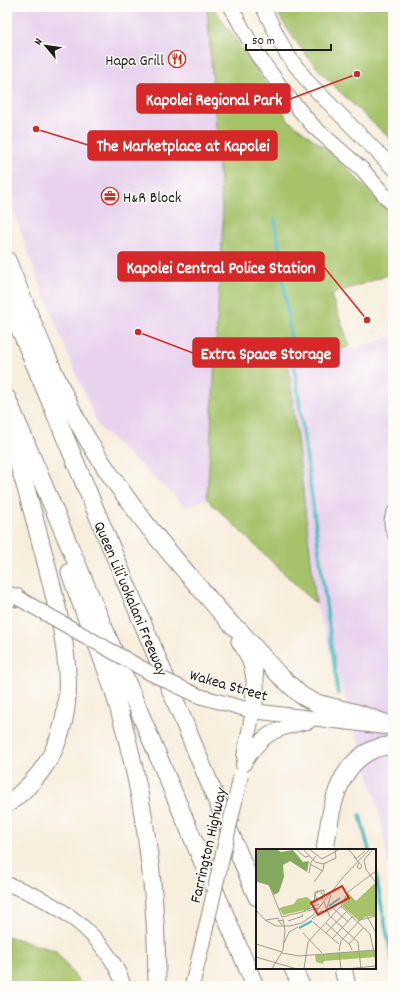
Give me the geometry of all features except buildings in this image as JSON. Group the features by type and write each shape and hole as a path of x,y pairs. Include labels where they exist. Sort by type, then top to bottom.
{"highway":[{"path":"7,260 60,386 81,426 103,464 160,543 232,625 240,631 278,674 302,696 316,703 357,713 393,727"},
{"name":"Queen Liliʻuokalani Freeway","path":"7,298 256,894"},
{"path":"7,398 36,463 255,986"},
{"path":"7,433 17,458 56,601 65,652 68,685 66,714 60,736 51,756 34,780 7,804"},
{"path":"36,463 78,595 114,693 128,746 149,857 156,937 157,986"},
{"path":"232,625 249,657 255,674 257,687 253,711"},
{"path":"325,849 334,802 339,784 345,773 355,762 372,750 393,745"},
{"path":"247,870 256,889"},
{"path":"284,969 291,986"},
{"path":"293,969 301,986"},
{"path":"343,969 347,986"}],"main road":[{"path":"231,7 256,53 286,94 314,127 362,169 393,205"},
{"path":"263,7 286,53 309,83 393,168"},
{"name":"Wakea Street","path":"11,595 152,674 199,696 253,711 317,720 393,727"},
{"name":"Farrington Highway","path":"192,986 242,770 253,711"},
{"path":"242,770 252,749 267,735 289,726 317,720"},
{"path":"7,884 51,902 78,923 102,948 120,976 124,986"}],"street":[{"path":"393,510 389,518 389,525 393,535"}],"shaded area":[{"path":"7,7 207,7 223,222 207,499 186,507 99,427 66,350 32,264 7,193"},
{"path":"393,337 393,885 377,802 316,604 287,353 319,357"}],"green space":[{"path":"207,7 213,7 254,66 281,107 287,119 335,156 393,216 393,273 331,295 350,346 319,357 287,353 316,604 207,499 223,222"},
{"path":"275,7 393,7 393,141 343,95 313,63 286,27"},
{"path":"7,936 56,951 82,986 7,986"}],"waterway":[{"path":"275,219 338,694"},
{"path":"360,815 369,849"},
{"path":"376,876 393,966"}],"place":[{"name":"Hapa Grill","path":"177,59"},
{"name":"Kapolei Regional Park","path":"357,74"},
{"name":"The Marketplace at Kapolei","path":"36,129"},
{"name":"H&R Block","path":"110,196"},
{"name":"Kapolei Central Police Station","path":"367,320"},
{"name":"Extra Space Storage","path":"138,332"}]}
